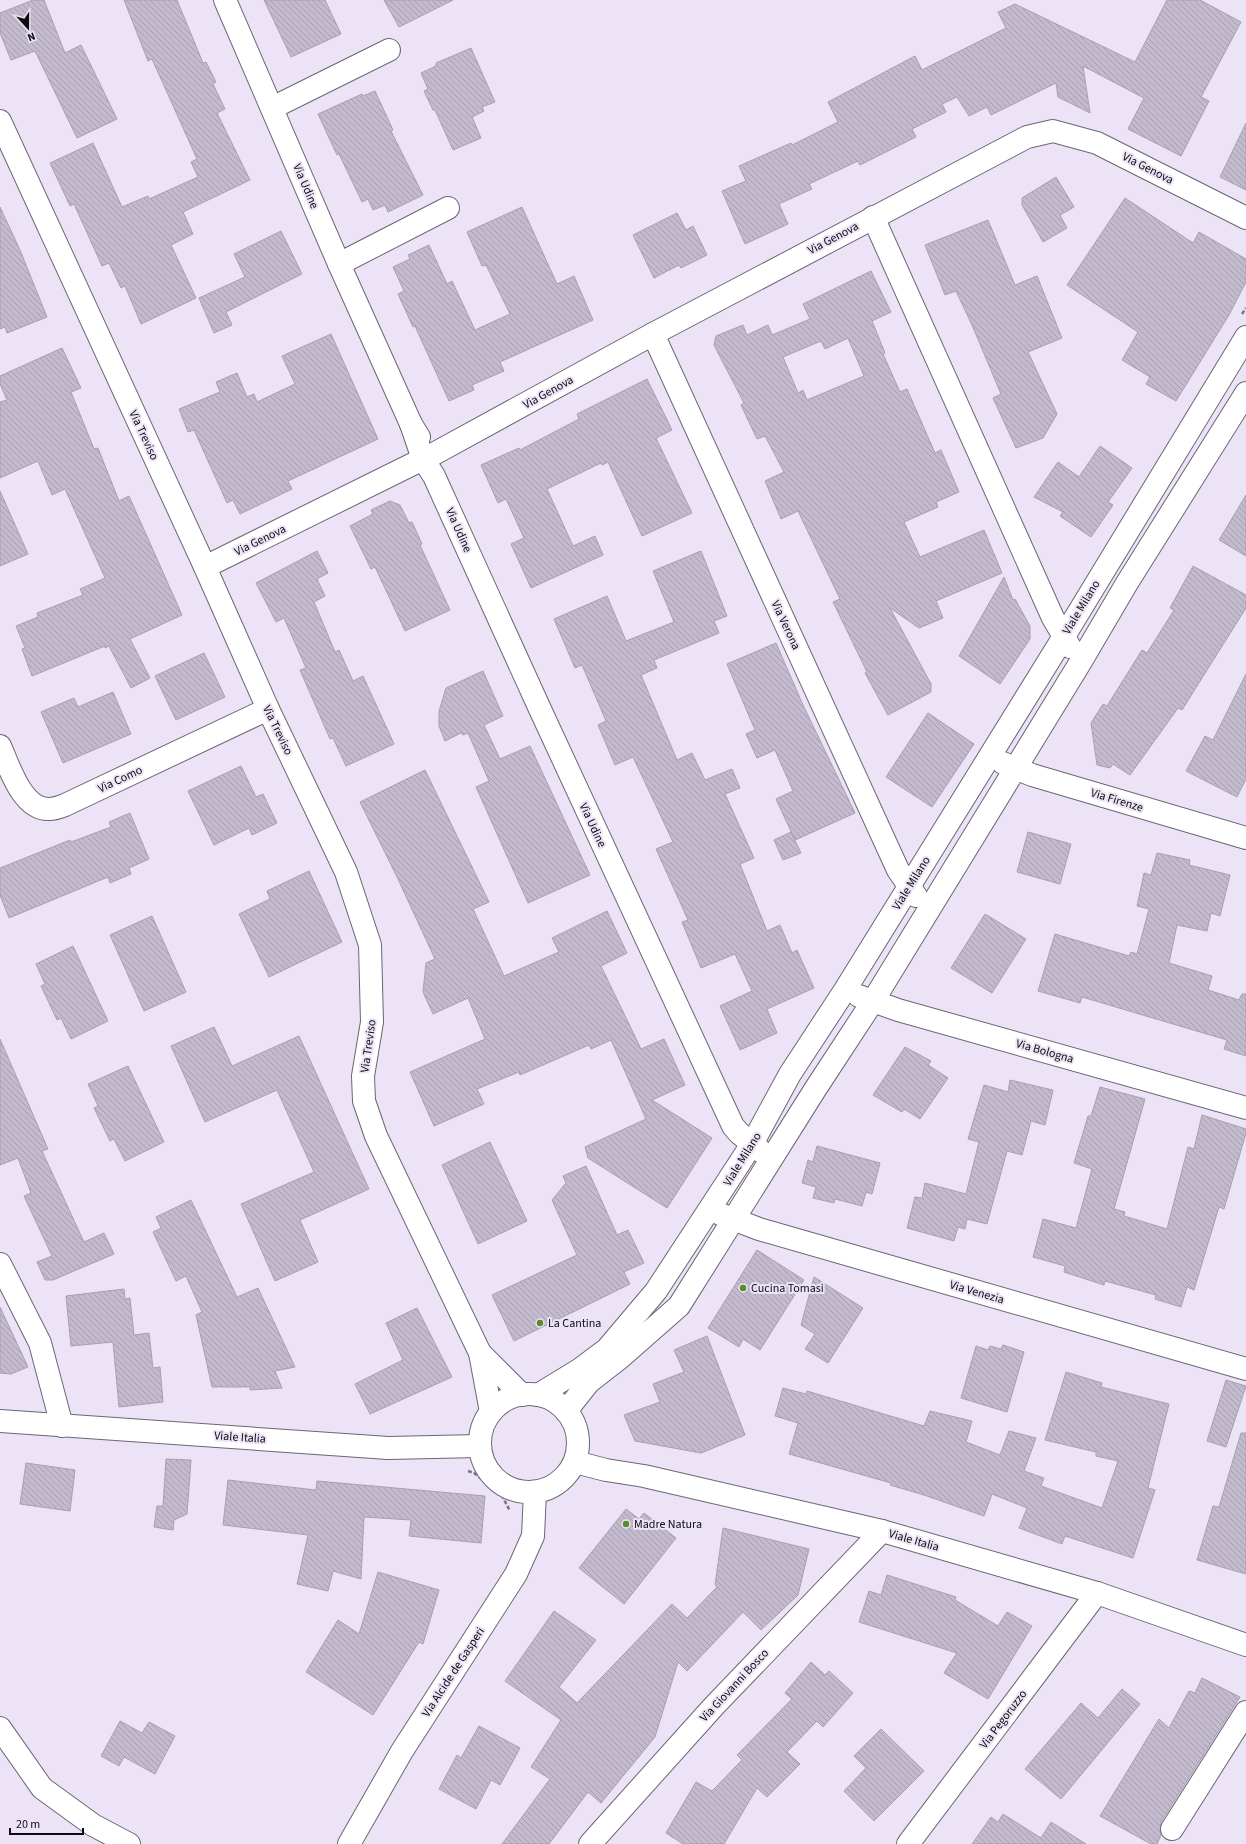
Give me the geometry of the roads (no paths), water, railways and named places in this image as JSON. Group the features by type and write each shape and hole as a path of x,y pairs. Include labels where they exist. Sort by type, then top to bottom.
{"street":[{"name":"Via Udine","path":"225,0 339,264 429,464 539,707 733,1126 739,1133 771,1159"},
{"path":"272,108 389,50"},
{"name":"Via Treviso","path":"0,121 205,567 268,709 346,872 363,919 370,945 372,1022 363,1076 364,1101 376,1136 480,1353 491,1412"},
{"name":"Via Genova","path":"205,567 429,464 653,334 1027,137 1053,131 1097,143 1246,218"},
{"path":"339,264 448,208"},
{"path":"873,217 1050,611 1063,638 1080,663"},
{"name":"Via Verona","path":"653,334 898,870 927,912"},
{"name":"Viale Milano","path":"530,1395 579,1370 607,1349 656,1291 752,1144 790,1074 845,990 908,886 990,756 1246,337"},
{"name":"Viale Milano","path":"566,1411 589,1382 621,1357 679,1306 732,1220 873,1001 1080,663 1127,583 1246,393"},
{"name":"Via Como","path":"0,746 21,790 30,803 49,810 65,805 268,709"},
{"name":"Via Firenze","path":"990,756 1015,769 1246,838"},
{"name":"Via Bologna","path":"845,990 906,1012 1246,1108"},
{"name":"Via Venezia","path":"710,1208 732,1220 758,1229 1246,1369"},
{"path":"0,1264 40,1343 62,1426"},
{"name":"Via Treviso","path":"480,1353 530,1395"},
{"path":"530,1395 554,1400 566,1411 574,1422 578,1435 578,1448 575,1462 569,1473 559,1483 548,1489 535,1492 519,1492 504,1486 488,1471 483,1462 479,1446 480,1434 484,1422 499,1404 510,1398 530,1395"},
{"name":"Viale Italia","path":"0,1421 388,1448 479,1446"},
{"name":"Viale Italia","path":"575,1462 606,1470 644,1476 882,1531 1097,1593 1246,1645"},
{"name":"Via Alcide de Gasperi","path":"349,1844 402,1751 516,1574 533,1536 535,1492"},
{"name":"Via Giovanni Bosco","path":"590,1844 714,1706 882,1531"},
{"name":"Via Pegoruzzo","path":"908,1844 1097,1593"},
{"path":"1172,1829 1246,1712"},
{"path":"0,1728 42,1788 93,1825 130,1844"}],"place":[{"name":"Cucina Tomasi","path":"743,1288"},
{"name":"La Cantina","path":"540,1323"},
{"name":"Madre Natura","path":"626,1524"}]}
